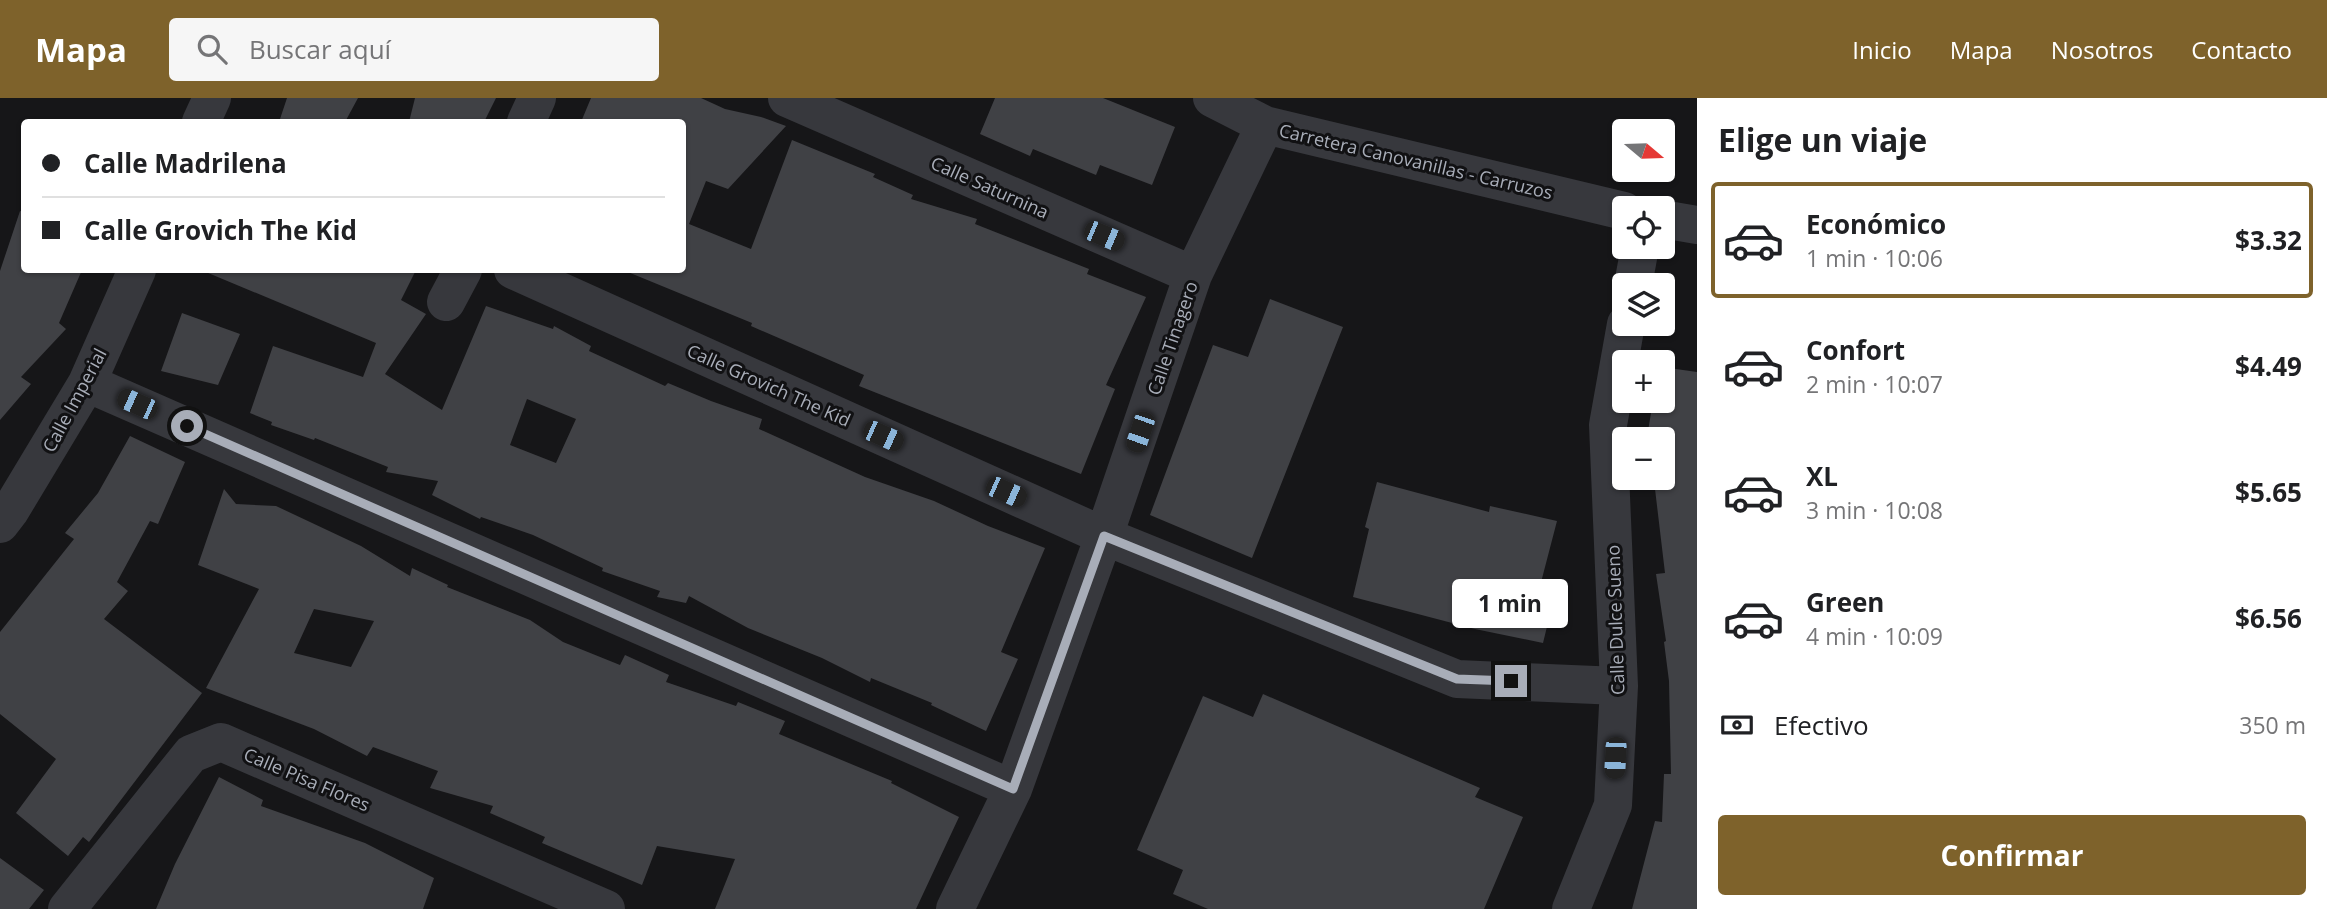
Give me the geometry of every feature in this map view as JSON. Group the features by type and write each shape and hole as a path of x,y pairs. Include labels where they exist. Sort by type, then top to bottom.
{"street":[{"path":"202,119 212,98"},
{"path":"527,119 537,98"},
{"name":"Calle Saturnina","path":"786,98 1193,275"},
{"name":"Carretera Canovanillas - Carruzos","path":"1212,98 1265,125 1612,208"},
{"name":"Calle Tinagero","path":"955,909 1013,789 1104,536 1193,275 1265,125"},
{"path":"1675,221 1697,225"},
{"name":"Calle Imperial","path":"0,524 87,383 136,273"},
{"name":"Calle Grovich The Kid","path":"520,273 1104,536 1457,679 1619,687"},
{"name":"Calle Dulce Sueno","path":"1571,909 1613,805 1619,687 1608,425 1624,336"},
{"path":"87,383 1013,789"},
{"name":"Calle Pisa Flores","path":"66,909 191,754 221,742 606,909"}],"building":[{"path":"287,98 358,98 347,119 280,119"},
{"path":"415,98 496,98 486,119 410,119"},
{"path":"591,98 701,98 725,109 786,126 728,189 706,181 689,224 751,249 792,140 875,174 873,177 913,195 911,199 977,219 975,224 1089,269 1087,274 1146,297 1106,385 1115,389 1081,474 859,386 864,375 751,326 752,323 630,273 686,273 686,119 582,119"},
{"path":"995,98 1103,98 1175,127 1152,185 1100,165 1096,175 1033,149 1030,156 980,134"},
{"path":"20,211 21,273 81,273 59,323 66,329 21,377 31,384 0,420 0,271"},
{"path":"208,273 414,273 401,300 426,314 385,374 442,410 486,306 553,329 554,326 591,346 589,351 665,386 668,383 762,419 759,429 865,477 934,501 1045,548 1001,652 1018,659 986,731 931,705 932,703 871,678 870,682 822,658 748,628 689,596 686,603 657,597 660,591 602,571 603,568 533,535 481,517 480,519 432,495 438,481 386,472 388,467 315,438 314,440 271,425 272,422 250,413 273,346 363,377 376,343","holes":["527,399 576,419 556,463 510,445"]},
{"path":"1270,299 1343,327 1252,558 1150,515 1213,345 1248,357"},
{"path":"182,313 240,334 218,385 161,371"},
{"path":"1675,369 1697,372 1697,909 1632,909 1655,821 1662,822 1664,774 1671,774 1666,641 1656,574 1665,573 1655,490 1675,490 1675,427 1649,427 1651,413 1675,413"},
{"path":"130,436 185,462 158,524 150,521 117,582 128,591 104,619 202,693 89,842 83,837 68,856 16,813 56,759 0,714 0,632 74,539 65,533 98,493"},
{"path":"1377,482 1489,512 1490,506 1557,521 1539,590 1555,594 1543,643 1475,629 1353,597 1369,529 1365,527"},
{"path":"224,489 236,504 276,506 361,546 410,576 412,568 448,585 447,587 530,620 563,642 620,665 625,655 669,675 666,682 736,706 738,702 785,721 779,734 892,781 891,783 959,817 916,909 715,909 735,859 657,846 642,885 542,843 545,837 490,813 493,806 430,788 438,771 373,747 367,756 314,729 206,688 259,589 198,565","holes":["314,609 374,621 351,667 294,653"]},
{"path":"1263,694 1480,788 1475,797 1523,817 1484,909 1208,909 1173,894 1183,870 1137,850 1203,696 1253,717"},
{"path":"219,777 263,800 261,806 365,843 434,878 423,909 156,909 175,864"},
{"path":"0,858 44,890 29,909 0,909"}],"route":[{"path":"187,426 1013,789 1104,536 1457,679 1511,681"}]}
